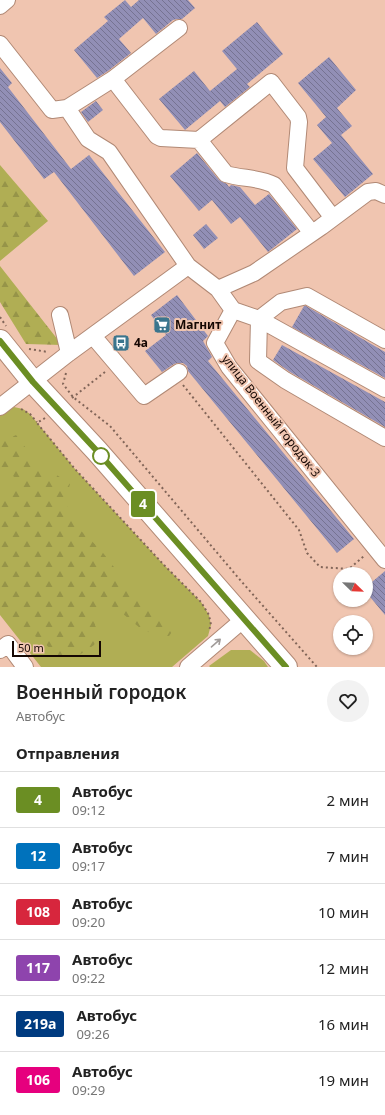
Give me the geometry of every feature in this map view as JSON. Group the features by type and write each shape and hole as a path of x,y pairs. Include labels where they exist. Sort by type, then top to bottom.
{"highway":[{"path":"0,341 33,382 66,404 97,451 286,667"}],"street":[{"path":"0,6 7,0"},
{"path":"0,44 52,110 67,108 113,79 179,28"},
{"path":"113,79 157,136 161,138 199,140 271,82 298,117 299,122 295,168 333,218"},
{"path":"67,108 88,139 109,152 188,266 218,289 232,310 259,319 385,389"},
{"path":"199,140 226,174 267,181 274,185 312,233"},
{"path":"218,289 254,273 368,192 376,191 385,195"},
{"path":"0,407 69,353 188,266"},
{"path":"259,319 281,302 307,296 385,340"},
{"name":"улица Военный городок-3","path":"232,310 215,343 229,367 385,560"},
{"path":"60,315 69,353"},
{"path":"259,319 258,361 285,380 385,438"},
{"path":"92,336 144,396 177,373"},
{"path":"188,667 244,618"},
{"path":"0,650 8,644 26,667"}],"path":[{"path":"37,423 66,404 116,364"},
{"path":"177,373 299,530 307,554 320,567 349,569 375,547"},
{"path":"66,404 110,426 241,581 317,667"},
{"path":"18,408 23,409 30,414 75,469 164,565 201,602 209,615 211,625 208,636"}],"green space":[{"path":"0,165 48,221 0,261"},
{"path":"0,266 62,345 26,344 0,302"},
{"path":"14,407 23,409 30,414 75,469 164,565 201,602 209,615 211,625 208,636 172,667 41,667 0,615 0,414"},
{"path":"16,435 35,460 70,484 65,501 78,528 100,549 134,593 160,615 171,621 172,632 169,636 157,636 140,628 116,608 105,604 95,625 99,635 94,645 69,662 64,661 43,642 0,610 0,496 7,499 12,495 14,477 10,472 0,468 0,443"},
{"path":"231,650 250,650 264,661 268,667 209,666"}],"building":[{"path":"125,0 131,7 139,0 188,0 195,8 182,19 173,20 156,34 143,18 119,39 131,53 97,78 74,50 108,21 104,17"},
{"path":"257,22 283,54 247,84 250,87 225,107 220,101 185,130 159,99 194,71 210,91 237,69 222,51"},
{"path":"329,57 356,90 337,108 352,126 341,135 373,174 345,197 313,159 332,143 317,125 326,117 298,83"},
{"path":"0,68 12,83 8,87 71,169 89,155 165,252 134,276 54,172 44,179 0,122"},
{"path":"96,101 103,110 88,122 81,112"},
{"path":"197,153 219,180 227,184 229,187 231,185 240,187 255,205 269,194 297,229 268,252 240,217 231,224 212,200 199,211 170,176"},
{"path":"206,224 218,238 204,249 193,235"},
{"path":"177,295 208,336 203,341 212,357 208,361 354,539 337,553 188,371 187,366 183,363 178,363 162,372 145,351 166,335 151,315"},
{"path":"304,306 385,352 385,378 292,327"},
{"path":"282,345 385,402 385,427 290,372 273,360"},
{"path":"385,571 385,615 373,600 373,581"}],"bus line":[{"name":"4","path":"0,341 33,382 97,451 286,667"}],"place":[{"name":"Магнит","path":"162,325"},
{"name":"4а","path":"121,343"}]}
